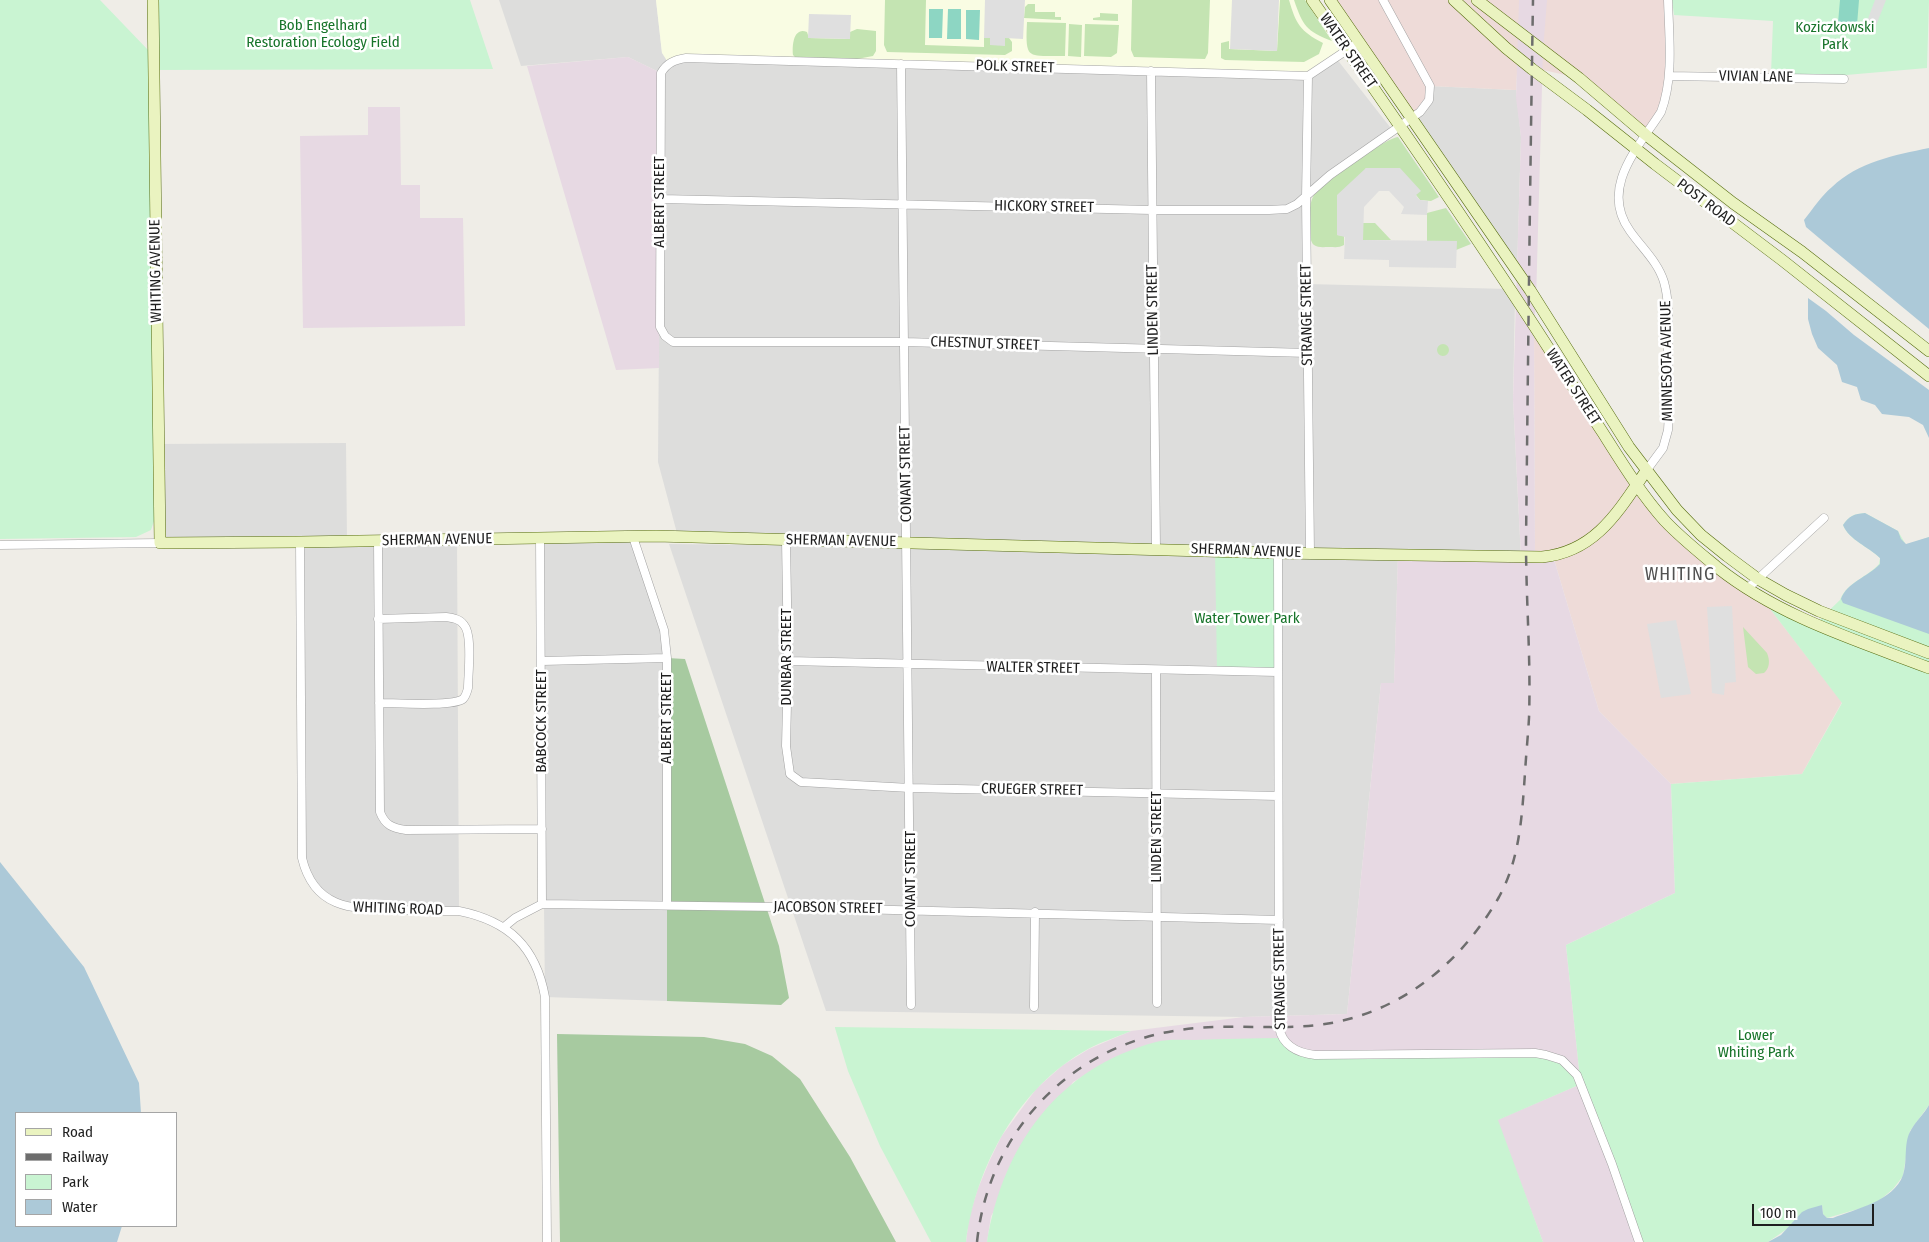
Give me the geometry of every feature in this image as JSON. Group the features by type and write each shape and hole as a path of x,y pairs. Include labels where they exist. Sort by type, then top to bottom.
{"main road":[{"name":"WHITING AVENUE","path":"153,0 160,543"},
{"name":"WATER STREET","path":"1312,0 1400,126 1530,319 1636,485 1666,521 1691,546 1747,589 1780,608 1815,624 1929,668"},
{"name":"WATER STREET","path":"1330,0 1530,290 1646,471 1677,510 1701,535 1758,579 1786,595 1819,611 1929,653"},
{"name":"POST ROAD","path":"1454,0 1532,69 1782,260 1929,376"},
{"name":"POST ROAD","path":"1477,0 1579,78 1646,135 1733,203 1802,252 1929,351"},
{"name":"SHERMAN AVENUE","path":"160,543 633,537 1526,558 1564,554 1586,544 1631,494 1646,471"}],"street":[{"name":"HICKORY STREET","path":"661,199 1152,210 1287,209 1306,198 1330,175 1412,118 1422,110 1429,100 1430,86 1383,0"},
{"name":"MINNESOTA AVENUE","path":"1646,471 1663,448 1668,430 1668,323 1665,290 1660,273 1652,259 1626,225 1621,213 1619,194 1624,168 1661,112 1665,102 1668,76 1668,0"},
{"path":"1308,76 1359,42"},
{"name":"POLK STREET","path":"664,68 674,60 686,58 1308,76"},
{"name":"CONANT STREET","path":"902,64 911,1005"},
{"name":"ALBERT STREET","path":"664,68 661,73 660,83 660,327 665,336"},
{"name":"LINDEN STREET","path":"1151,71 1156,548"},
{"name":"STRANGE STREET","path":"1308,76 1306,198 1310,554"},
{"name":"VIVIAN LANE","path":"1668,76 1844,79"},
{"name":"CHESTNUT STREET","path":"665,336 673,342 904,342 1308,353"},
{"path":"1747,589 1824,518"},
{"name":"ALBERT STREET","path":"633,537 664,630 667,658 667,905"},
{"name":"BABCOCK STREET","path":"540,538 542,904"},
{"name":"DUNBAR STREET","path":"786,540 788,661 786,746 790,774"},
{"path":"378,541 380,812 383,820 388,826 406,830 542,829"},
{"name":"WHITING ROAD","path":"300,542 302,858 309,876 319,892 327,899 344,906 361,909 459,911 480,916 504,927 520,940 534,961 540,975 545,997 547,1242"},
{"name":"SHERMAN AVENUE","path":"0,545 160,543"},
{"name":"STRANGE STREET","path":"1278,553 1278,920 1279,1027 1282,1038 1289,1046 1299,1052 1315,1055 1535,1053 1562,1060 1577,1074 1612,1164 1639,1242"},
{"path":"378,619 454,618 462,622 466,627 468,639 468,688 466,696 462,700 445,704 379,703"},
{"path":"542,662 667,658"},
{"name":"WALTER STREET","path":"788,661 1277,672"},
{"name":"LINDEN STREET","path":"1156,670 1157,1003"},
{"name":"CRUEGER STREET","path":"790,774 801,782 813,784 1278,796"},
{"name":"JACOBSON STREET","path":"504,927 515,918 542,904 1035,912 1278,920"},
{"path":"1034,1007 1035,912"}],"shaded area":[{"path":"499,0 656,0 662,53 686,58 1336,58 1393,131 1307,198 1307,284 1509,289 1515,297 1513,399 1521,558 1398,556 1394,683 1381,683 1347,1014 1244,1017 826,1011 669,544 1122,549 678,537 658,462 661,73 628,57 521,66"},
{"path":"656,0 1312,0 1347,50 1308,76 686,58 669,64 662,53"},
{"path":"985,0 1025,0 1023,39 1005,38 1005,46 990,45 990,38 984,38"},
{"path":"1232,0 1279,0 1277,51 1230,49"},
{"path":"1330,0 1668,0 1667,92 1646,135 1579,78 1543,70 1518,57 1516,90 1430,86 1430,93 1413,117"},
{"path":"1519,0 1547,0 1543,51 1534,326 1535,557 1553,556 1599,711 1671,784 1675,893 1566,945 1579,1069 1577,1075 1120,1055 1073,1082 991,1216 987,1242 966,1242 969,1218 977,1191 1001,1137 1036,1089 1063,1065 1089,1049 1131,1031 1244,1017 1347,1014 1381,683 1394,683 1398,555 1521,557 1513,399 1521,137 1516,98"},
{"path":"1875,0 1886,0 1875,28 1866,24"},
{"path":"809,14 851,15 850,39 808,38"},
{"path":"628,57 661,73 659,368 616,370 527,66"},
{"path":"1430,86 1516,90 1521,137 1517,271 1413,117"},
{"path":"368,107 400,107 401,185 420,185 420,218 463,218 465,326 303,328 300,136 368,135"},
{"path":"1366,168 1400,168 1421,191 1416,195 1417,197 1420,200 1428,201 1427,215 1401,214 1404,207 1389,191 1379,191 1364,207 1363,240 1457,241 1456,268 1389,267 1389,260 1344,259 1345,237 1337,235 1337,195"},
{"path":"1534,326 1666,521 1761,597 1842,702 1802,774 1671,784 1599,711 1553,556 1535,557"},
{"path":"346,443 347,541 457,540 459,911 361,909 327,899 304,867 300,542 160,543 156,536 154,521 153,444"},
{"path":"633,537 664,630 667,658 667,1001 545,997 540,538"},
{"path":"1732,606 1736,682 1725,683 1724,695 1712,693 1707,607"},
{"path":"1676,620 1691,694 1661,698 1647,624"},
{"path":"1581,1084 1639,1242 1543,1242 1497,1120"}],"green space":[{"path":"0,0 100,0 149,51 154,521 151,530 136,537 0,539"},
{"name":"Bob Engelhard Restoration Ecology Field","path":"153,0 470,0 493,69 153,70"},
{"path":"885,0 926,0 925,45 984,47 984,38 990,38 990,45 1009,38 1012,42 1012,51 1005,55 887,52 884,45"},
{"path":"1132,0 1210,0 1208,53 1205,59 1134,57 1131,50"},
{"path":"1280,0 1289,0 1300,26 1309,35 1323,43 1319,54 1304,62 1225,60 1221,58 1221,43 1229,41 1229,49 1277,51"},
{"path":"1294,0 1305,0 1332,41 1316,34 1307,27 1300,16"},
{"name":"Koziczkowski Park","path":"1672,0 1929,0 1927,68 1846,75 1771,74 1773,21 1674,15"},
{"path":"1840,0 1859,0 1857,25 1838,23"},
{"path":"1028,4 1035,4 1035,12 1055,12 1055,17 1061,17 1061,20 1024,18 1025,7"},
{"path":"929,9 943,9 942,38 929,38"},
{"path":"948,9 961,9 961,39 947,39"},
{"path":"966,10 980,10 979,40 966,39"},
{"path":"1100,13 1118,14 1118,21 1093,20 1093,18 1100,17"},
{"path":"1027,22 1066,23 1065,56 1031,54 1027,44"},
{"path":"1069,24 1082,25 1081,57 1068,56"},
{"path":"1085,24 1119,25 1117,53 1111,57 1084,56"},
{"path":"857,29 876,31 876,51 873,56 857,59 796,58 793,55 795,38 799,32 807,32 809,38 850,39 850,32"},
{"path":"1398,137 1439,197 1431,201 1420,200 1416,195 1366,168 1337,235 1344,236 1344,245 1339,247 1317,247 1314,245 1310,237 1309,222 1313,197 1327,183 1353,163 1380,145"},
{"path":"1446,208 1471,244 1456,250 1456,241 1427,241 1427,213"},
{"path":"1363,223 1375,223 1391,240 1363,240"},
{"path":"1441,344 1445,344 1449,350 1445,356 1441,356 1437,352 1437,348"},
{"name":"Lower Whiting Park","path":"1865,513 1898,531 1906,545 1929,537 1929,1105 1910,1131 1903,1176 1893,1189 1880,1200 1865,1207 1827,1218 1823,1214 1822,1205 1768,1242 1639,1242 1581,1084 1498,1120 1543,1242 987,1242 995,1207 1006,1173 1022,1143 1041,1115 1064,1091 1090,1071 1121,1054 1156,1042 1165,1040 1282,1038 1299,1052 1546,1055 1577,1074 1579,1069 1566,945 1675,893 1671,784 1802,774 1842,703 1761,597 1815,624 1840,600 1853,584 1879,564 1880,558 1854,539 1843,525 1852,516"},
{"name":"Water Tower Park","path":"1215,550 1278,553 1277,672 1217,671"},
{"path":"1743,627 1767,653 1769,664 1764,673 1756,674 1748,667"},
{"path":"667,658 685,659 779,946 789,998 781,1005 667,1001"},
{"path":"835,1027 1131,1031 1088,1049 1063,1065 1041,1084 1022,1106 1005,1131 991,1157 971,1213 966,1242 931,1242 880,1146 848,1071"},
{"path":"557,1034 704,1037 745,1044 772,1056 800,1079 850,1157 896,1242 560,1242"}],"water":[{"path":"1929,148 1929,329 1806,227 1804,220 1828,191 1853,171 1890,157"},
{"path":"1808,298 1854,335 1929,390 1929,438 1923,425 1909,417 1882,414 1875,405 1861,400 1857,387 1842,382 1837,365 1818,348 1812,334 1808,319"},
{"path":"1865,513 1898,531 1901,539 1906,544 1929,537 1929,634 1843,603 1841,599 1848,588 1880,564 1880,558 1854,539 1843,525 1852,516"},
{"path":"0,862 84,967 139,1083 141,1112 15,1112 15,1227 122,1227 117,1242 0,1242"},
{"path":"1929,1105 1929,1242 1768,1242 1781,1235 1802,1212 1808,1209 1822,1205 1823,1214 1827,1218 1833,1218 1883,1198 1898,1184 1903,1175 1909,1135"}],"railway":[{"path":"977,1242 985,1200 1000,1160 1021,1125 1048,1094 1080,1068 1116,1048 1155,1035 1198,1028 1305,1026 1341,1021 1366,1014 1412,991 1452,959 1485,919 1506,882 1512,868 1519,836 1529,718 1526,542 1533,0"}],"district":[{"name":"WHITING","path":"1680,575"}]}
